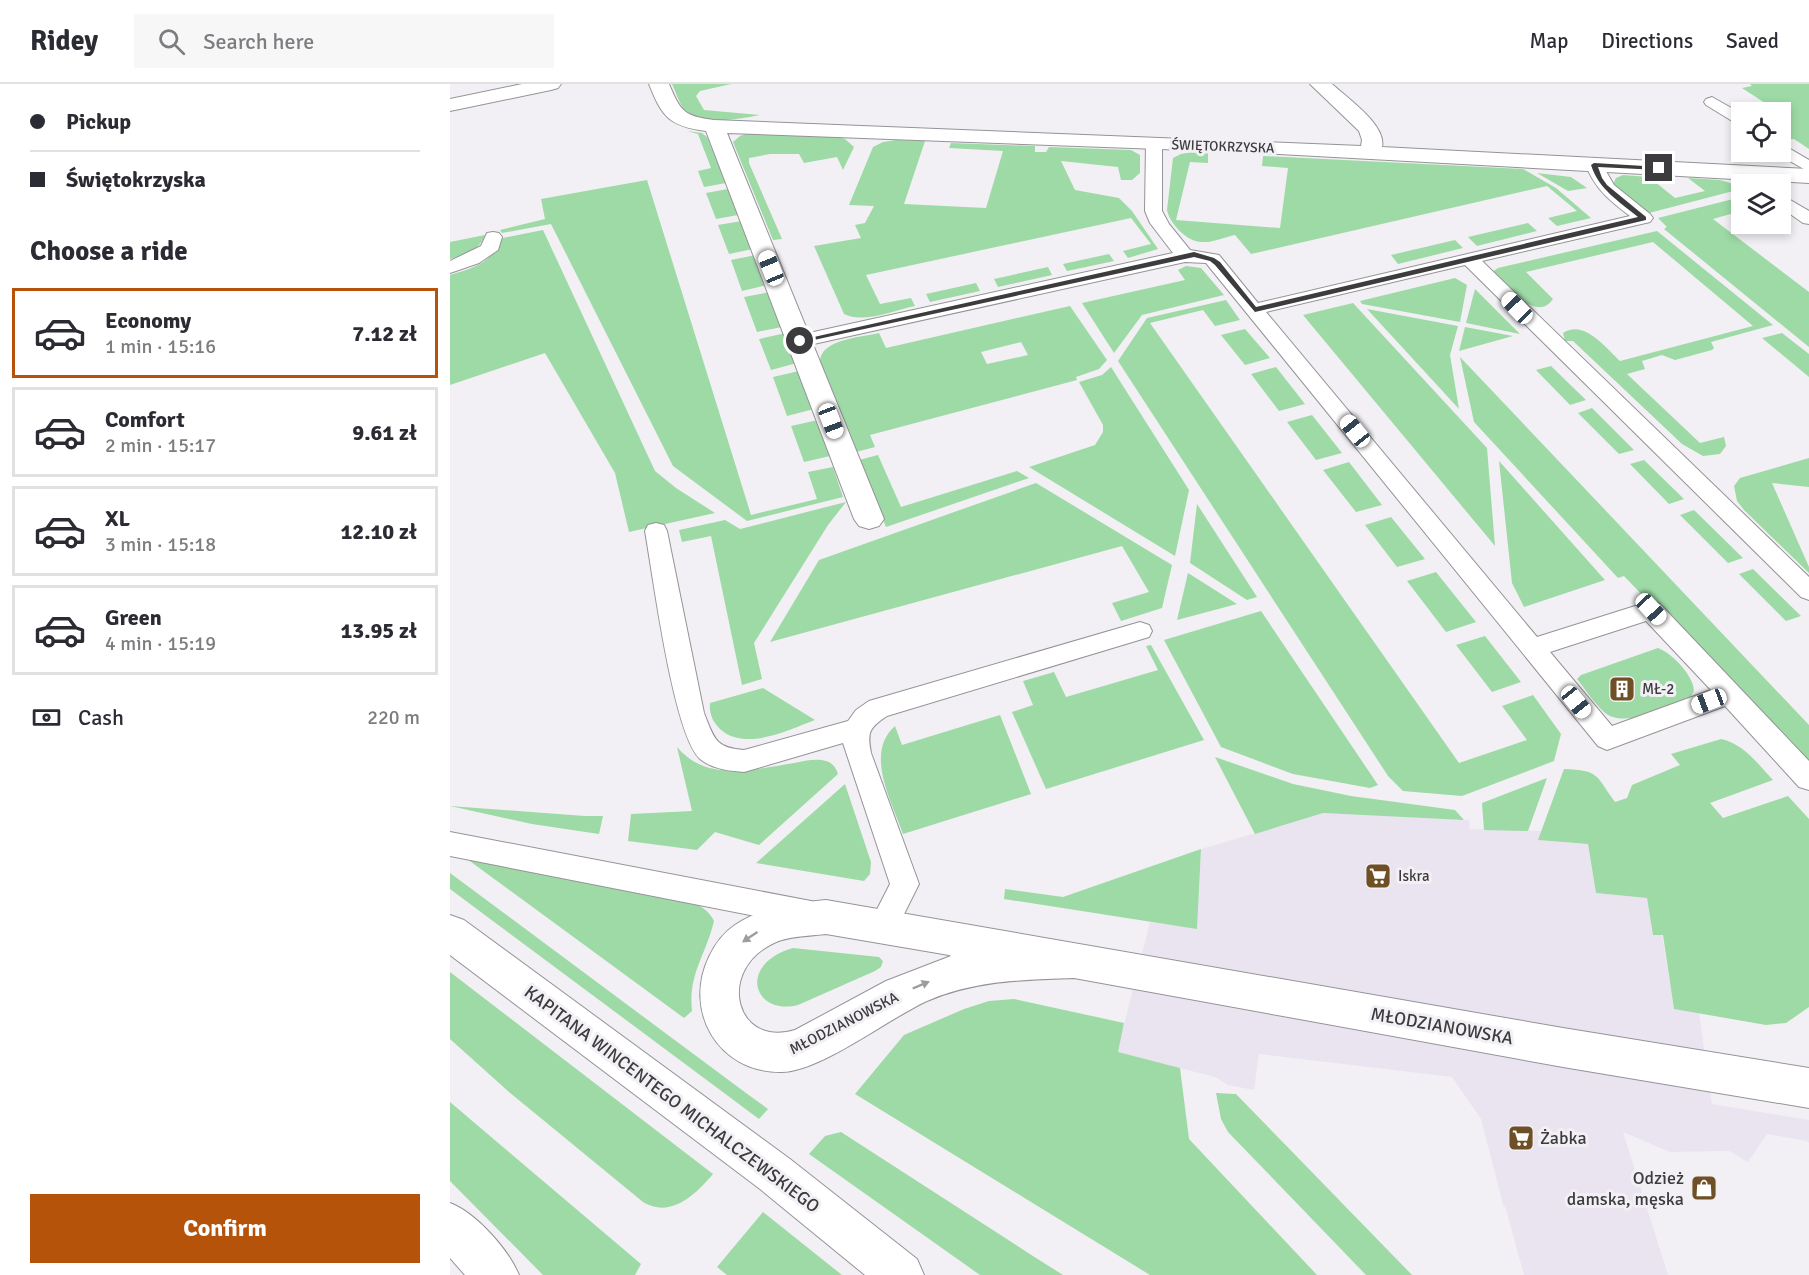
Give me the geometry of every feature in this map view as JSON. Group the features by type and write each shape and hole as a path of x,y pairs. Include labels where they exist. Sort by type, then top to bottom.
{"street":[{"path":"450,105 551,84"},
{"name":"ŚWIĘTOKRZYSKA","path":"659,84 670,112 677,118 714,126 1370,153 1594,165 1731,177"},
{"path":"1320,84 1368,128 1373,140 1370,153"},
{"path":"714,126 869,519"},
{"name":"ŚWIĘTOKRZYSKA","path":"1791,177 1809,176"},
{"name":"MŁODZIANOWSKA","path":"1076,960 1009,962 942,976 901,994 808,1044 784,1054 763,1051 740,1040 724,1021 718,997 721,976 729,957 746,938 769,926 795,919 826,917 1076,960 1658,1064 1809,1088"},
{"name":"KAPITANA WINCENTEGO MICHALCZEWSKIEGO","path":"450,933 775,1174 900,1273"},
{"path":"450,1225 496,1275"}],"lane":[{"path":"1712,102 1731,115"},
{"path":"1154,143 1156,157 1152,207 1156,218 1185,255"},
{"path":"1791,155 1809,167"},
{"path":"1255,309 1644,218 1604,186 1594,165"},
{"path":"1791,207 1809,219"},
{"path":"450,267 487,252 492,246 493,237"},
{"path":"800,341 1185,255 1212,259 1606,739 1730,694"},
{"path":"1470,260 1809,591"},
{"path":"656,531 691,713 701,740 708,750 716,756 744,761 856,729"},
{"path":"1531,648 1651,609 1809,779"},
{"path":"883,927 906,884 858,753 855,740 856,729 862,720 878,708 1140,631"},
{"path":"450,844 826,917"}],"shaded area":[{"path":"1323,813 1469,820 1470,829 1541,831 1539,840 1588,844 1596,893 1647,898 1653,935 1662,935 1674,1008 1699,1013 1712,1104 1809,1120 1809,1143 1767,1134 1748,1162 1729,1151 1670,1152 1623,1132 1668,1275 1524,1275 1481,1119 1452,1077 1259,1054 1254,1090 1228,1085 1215,1077 1117,1052 1150,922 1197,928 1201,849"}],"green space":[{"path":"672,84 731,84 700,91 696,96 704,110 760,115 711,120 692,115 679,101"},
{"path":"1750,84 1809,84 1809,149 1791,139 1791,102 1763,102 1742,88 1752,86"},
{"path":"687,131 702,133 707,137 726,183 704,187 698,171 711,168 698,134"},
{"path":"746,134 839,137 854,147 843,170 837,157 804,163 799,154 770,154 749,158 749,163 782,239 773,240 733,142"},
{"path":"925,141 904,204 986,208 1003,151 949,148 951,143 1035,146 1035,152 1046,152 1049,147 1131,150 1140,155 1140,173 1132,180 1121,180 1118,167 1061,161 1075,190 1119,198 1132,211 1158,249 1128,258 1123,251 1151,244 1131,218 866,275 880,304 911,298 915,306 870,317 860,318 844,314 814,246 861,238 855,225 865,223 874,206 849,205 873,147 883,142"},
{"path":"1192,152 1208,153 1208,163 1190,162 1176,220 1280,228 1288,168 1262,166 1263,156 1523,169 1556,188 1591,218 1557,226 1548,218 1577,211 1547,186 1251,254 1235,235 1210,242 1196,241 1185,236 1172,221 1167,210 1173,158"},
{"path":"1537,173 1571,177 1587,188 1568,191"},
{"path":"1623,175 1649,177 1675,198 1705,191 1688,178 1720,180 1731,183 1731,192 1649,213 1613,184 1616,178"},
{"path":"647,180 751,515 817,499 808,472 833,467 843,497 747,521 673,466 551,224 502,233 500,230 545,219 541,199"},
{"path":"728,189 738,215 716,219 706,193"},
{"path":"1731,200 1731,214 1713,219 1809,292 1809,347 1664,229 1667,227 1658,218"},
{"path":"742,221 753,249 729,254 718,225"},
{"path":"1528,223 1537,231 1477,246 1468,237"},
{"path":"543,230 655,471 676,488 715,513 629,532 615,473 545,353 450,385 450,275 474,267 486,260 498,239"},
{"path":"1657,231 1773,325 1711,342 1714,348 1712,350 1675,360 1662,355 1642,361 1645,369 1627,374 1700,443 1724,437 1726,446 1720,454 1703,456 1682,444 1573,341 1565,341 1563,333 1571,330 1587,332 1620,361 1753,326 1653,242 1526,272 1553,299 1546,306 1538,307 1521,300 1492,272 1498,268"},
{"path":"485,235 475,249 450,259 450,242"},
{"path":"1455,240 1463,248 1398,264 1391,255"},
{"path":"1109,254 1114,261 1067,271 1063,264"},
{"path":"756,255 767,285 742,291 731,260"},
{"path":"1186,266 1201,268 1224,295 1142,315 1114,353 1082,303 1185,280 1178,270"},
{"path":"1048,267 1052,275 998,287 994,279"},
{"path":"1455,278 1467,285 1460,322 1362,304 1360,301"},
{"path":"976,283 980,291 930,302 926,294"},
{"path":"1475,289 1520,334 1466,323"},
{"path":"770,292 782,327 757,332 744,297"},
{"path":"1226,300 1240,320 1215,326 1203,310 1150,323 1459,763 1527,740 1502,706 1533,695 1561,734 1554,761 1462,796 1403,791 1388,776 1118,361 1147,318"},
{"path":"1353,303 1487,448 1495,546 1303,315"},
{"path":"1070,306 1107,360 1099,369 1076,377 1077,380 870,435 875,447 856,452 820,361 822,354 827,348 844,340 879,333 886,348","holes":["1021,342 1028,355 987,364 981,352"]},
{"path":"1367,309 1458,326 1450,355 1459,409"},
{"path":"1465,327 1513,336 1459,351"},
{"path":"1245,329 1270,358 1245,365 1221,335"},
{"path":"786,333 797,363 771,370 759,339"},
{"path":"1782,333 1809,354 1809,377 1762,338"},
{"path":"1460,357 1809,725 1809,769 1624,576 1618,578 1474,422"},
{"path":"1551,366 1586,400 1570,405 1536,370"},
{"path":"1111,367 1189,490 1175,556 1029,467 1095,445 1103,432 1103,425 1079,382 1102,375"},
{"path":"1276,367 1305,404 1279,411 1251,374"},
{"path":"799,371 814,409 787,416 773,377"},
{"path":"1592,408 1634,450 1619,454 1578,413"},
{"path":"1312,415 1342,453 1316,460 1287,422"},
{"path":"818,420 830,456 804,462 791,426"},
{"path":"878,455 901,507 1017,471 1029,478 886,527 859,460"},
{"path":"1809,458 1809,487 1772,483 1809,567 1809,573 1744,510 1737,501 1734,486 1740,478"},
{"path":"1644,460 1684,499 1669,504 1630,464"},
{"path":"1499,461 1605,580 1524,607 1512,583"},
{"path":"1349,462 1382,505 1356,512 1323,470"},
{"path":"1036,483 1172,565 1162,608 1121,621 1112,603 1149,592 1122,546 770,642 819,560"},
{"path":"846,502 828,525 754,643 762,679 742,685 711,536 682,542 679,530 725,520 740,529"},
{"path":"1197,504 1257,597 1247,600 1190,563"},
{"path":"1694,510 1743,558 1728,563 1680,515"},
{"path":"1391,517 1425,559 1397,567 1365,525"},
{"path":"1753,569 1801,616 1786,621 1739,574"},
{"path":"1436,572 1476,622 1446,632 1407,581"},
{"path":"1188,573 1237,604 1177,620"},
{"path":"1261,611 1378,785 1370,788 1293,774 1221,747 1164,640"},
{"path":"1485,636 1521,682 1492,692 1456,645"},
{"path":"1151,645 1204,740 1046,789 1012,712 1033,705 1023,681 1054,672 1066,697 1158,670 1146,646"},
{"path":"1658,648 1670,655 1686,672 1694,691 1690,698 1647,715 1623,719 1604,712 1577,679 1581,675"},
{"path":"763,688 815,720 780,733 754,739 730,736 717,726 712,717 710,703"},
{"path":"1000,715 1031,794 903,834 883,778 882,750 886,737 895,726 902,745"},
{"path":"1721,739 1737,745 1773,780 1710,803 1723,818 1788,796 1809,819 1809,1007 1786,1023 1766,1025 1674,1009 1663,935 1653,935 1647,898 1596,893 1588,844 1538,840 1564,769 1584,771 1596,776 1615,802 1627,798 1632,785 1680,765 1671,754"},
{"path":"677,747 702,766 717,769 748,770 819,760 831,763 838,774 759,845 715,832 697,850 628,841 631,814 692,811"},
{"path":"1215,757 1293,784 1351,796 1455,810 1464,820 1323,813 1255,834"},
{"path":"1547,778 1528,831 1484,830 1482,803"},
{"path":"845,784 871,862 870,874 864,881 756,863"},
{"path":"450,806 603,816 599,834 532,824"},
{"path":"1201,849 1197,929 1004,899 1005,889 1063,897"},
{"path":"467,859 690,900 701,907 710,914 714,921 695,975 691,998 692,1011 684,1018"},
{"path":"450,873 768,1109 759,1119 450,889"},
{"path":"793,948 879,957 883,961 881,967 875,971 798,1005 783,1006 770,1003 762,996 758,987 758,976 764,965 775,955"},
{"path":"450,972 713,1174 691,1196 673,1206 663,1208 643,1202 509,1092 450,1039"},
{"path":"1014,999 1124,1023 1118,1052 1180,1068 1189,1139 1317,1275 1150,1275 855,1094 904,1035 964,1009 989,1001"},
{"path":"1216,1093 1236,1094 1412,1275 1366,1275 1228,1132 1221,1119"},
{"path":"450,1102 641,1264 635,1275 543,1275 450,1181"},
{"path":"841,1132 1063,1275 980,1275 809,1154 825,1136"},
{"path":"763,1212 842,1275 727,1275 717,1267"}],"place":[{"name":"MŁ-2","path":"1622,689"},
{"name":"Iskra","path":"1378,876"},
{"name":"Żabka","path":"1521,1138"},
{"name":"Odzież damska, męska","path":"1704,1188"}],"route":[{"path":"800,341 1185,255 1212,259 1255,309 1644,218 1604,186 1594,165 1659,168"}]}
